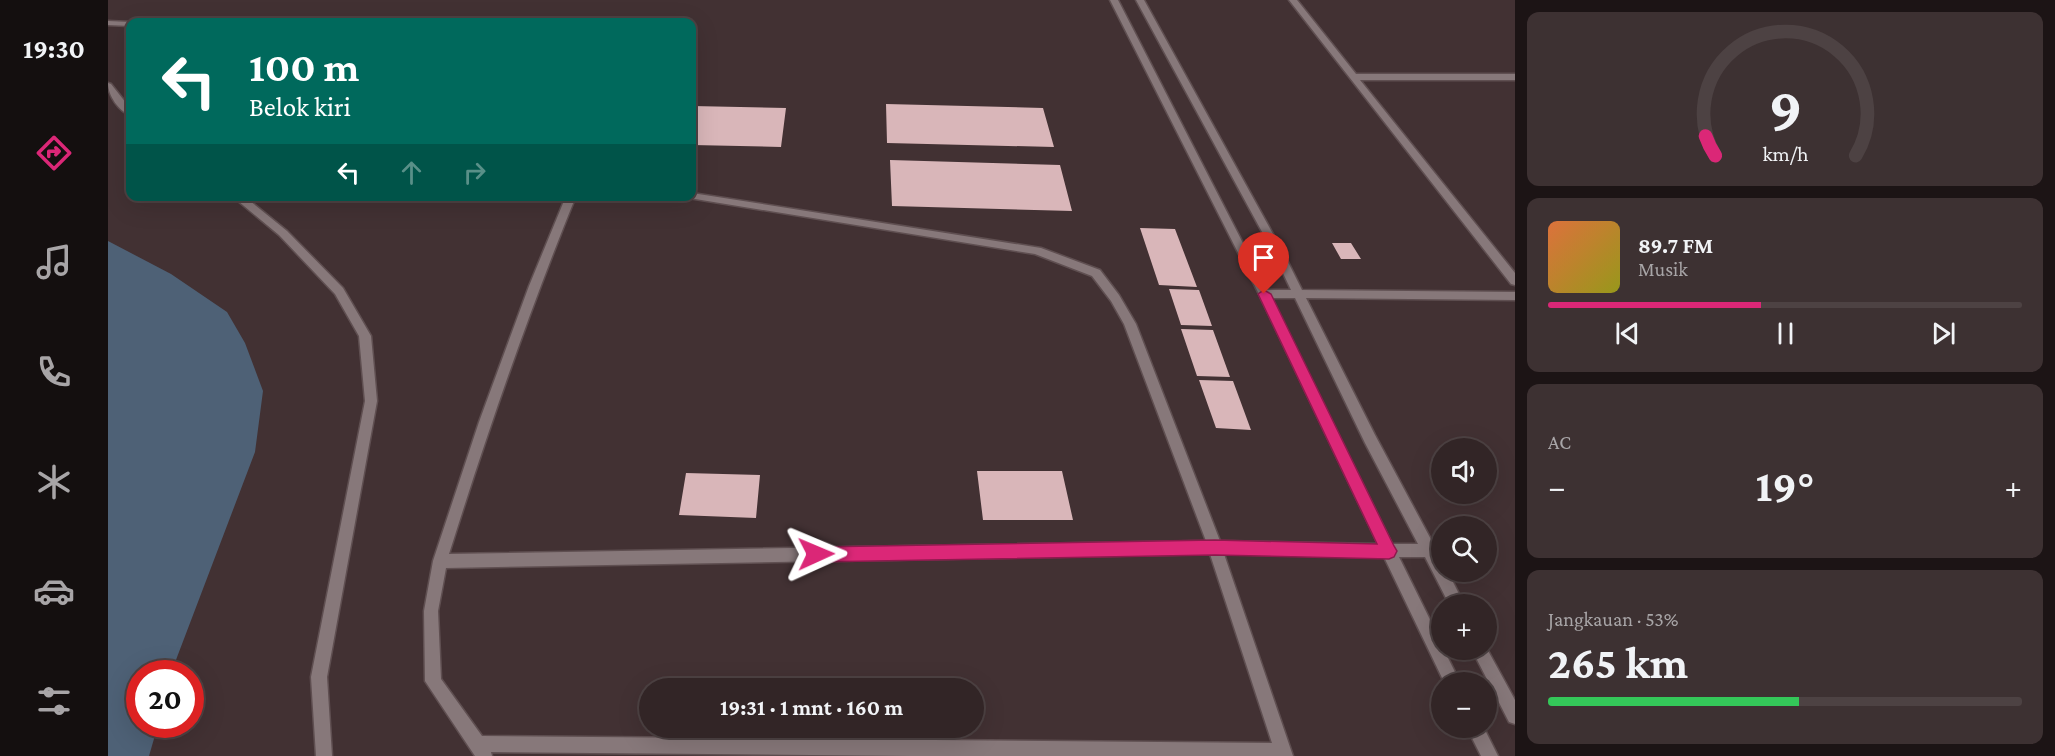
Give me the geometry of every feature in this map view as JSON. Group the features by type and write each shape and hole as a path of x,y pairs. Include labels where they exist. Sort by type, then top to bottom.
{"lane":[{"path":"1114,0 1264,294 1447,672"},
{"path":"1140,0 1300,295 1370,439 1452,594"},
{"path":"1293,0 1515,281"},
{"path":"108,23 126,24"},
{"path":"1354,77 1515,77"},
{"path":"108,86 126,109"},
{"path":"569,201 541,267 494,393 440,561 431,611 433,681 481,750 1284,754 1215,547 1130,324 1115,298 1095,273 1037,251 696,197"},
{"path":"243,201 284,233 339,291 364,336 371,401 319,677 324,756"},
{"path":"1264,294 1515,296"},
{"path":"440,561 1215,547 1429,551"},
{"path":"1485,660 1515,716"},
{"path":"1480,738 1490,756"}],"water":[{"path":"108,241 171,274 227,312 245,343 263,391 255,452 176,660 126,660 126,738 154,738 149,756 108,756"}],"building":[{"path":"886,104 1043,108 1054,147 887,143"},
{"path":"696,106 786,108 781,147 696,145"},
{"path":"890,160 1060,165 1072,211 892,206"},
{"path":"1140,228 1175,229 1197,287 1159,285"},
{"path":"1332,243 1351,243 1361,259 1341,259"},
{"path":"1169,289 1199,290 1212,326 1181,325"},
{"path":"1181,329 1213,330 1230,377 1197,376"},
{"path":"1199,380 1233,381 1251,430 1216,428"},
{"path":"977,471 1062,471 1073,520 983,520"},
{"path":"686,473 760,475 756,518 679,515"}],"route":[{"path":"816,554 1215,547 1389,551 1264,294"}]}
